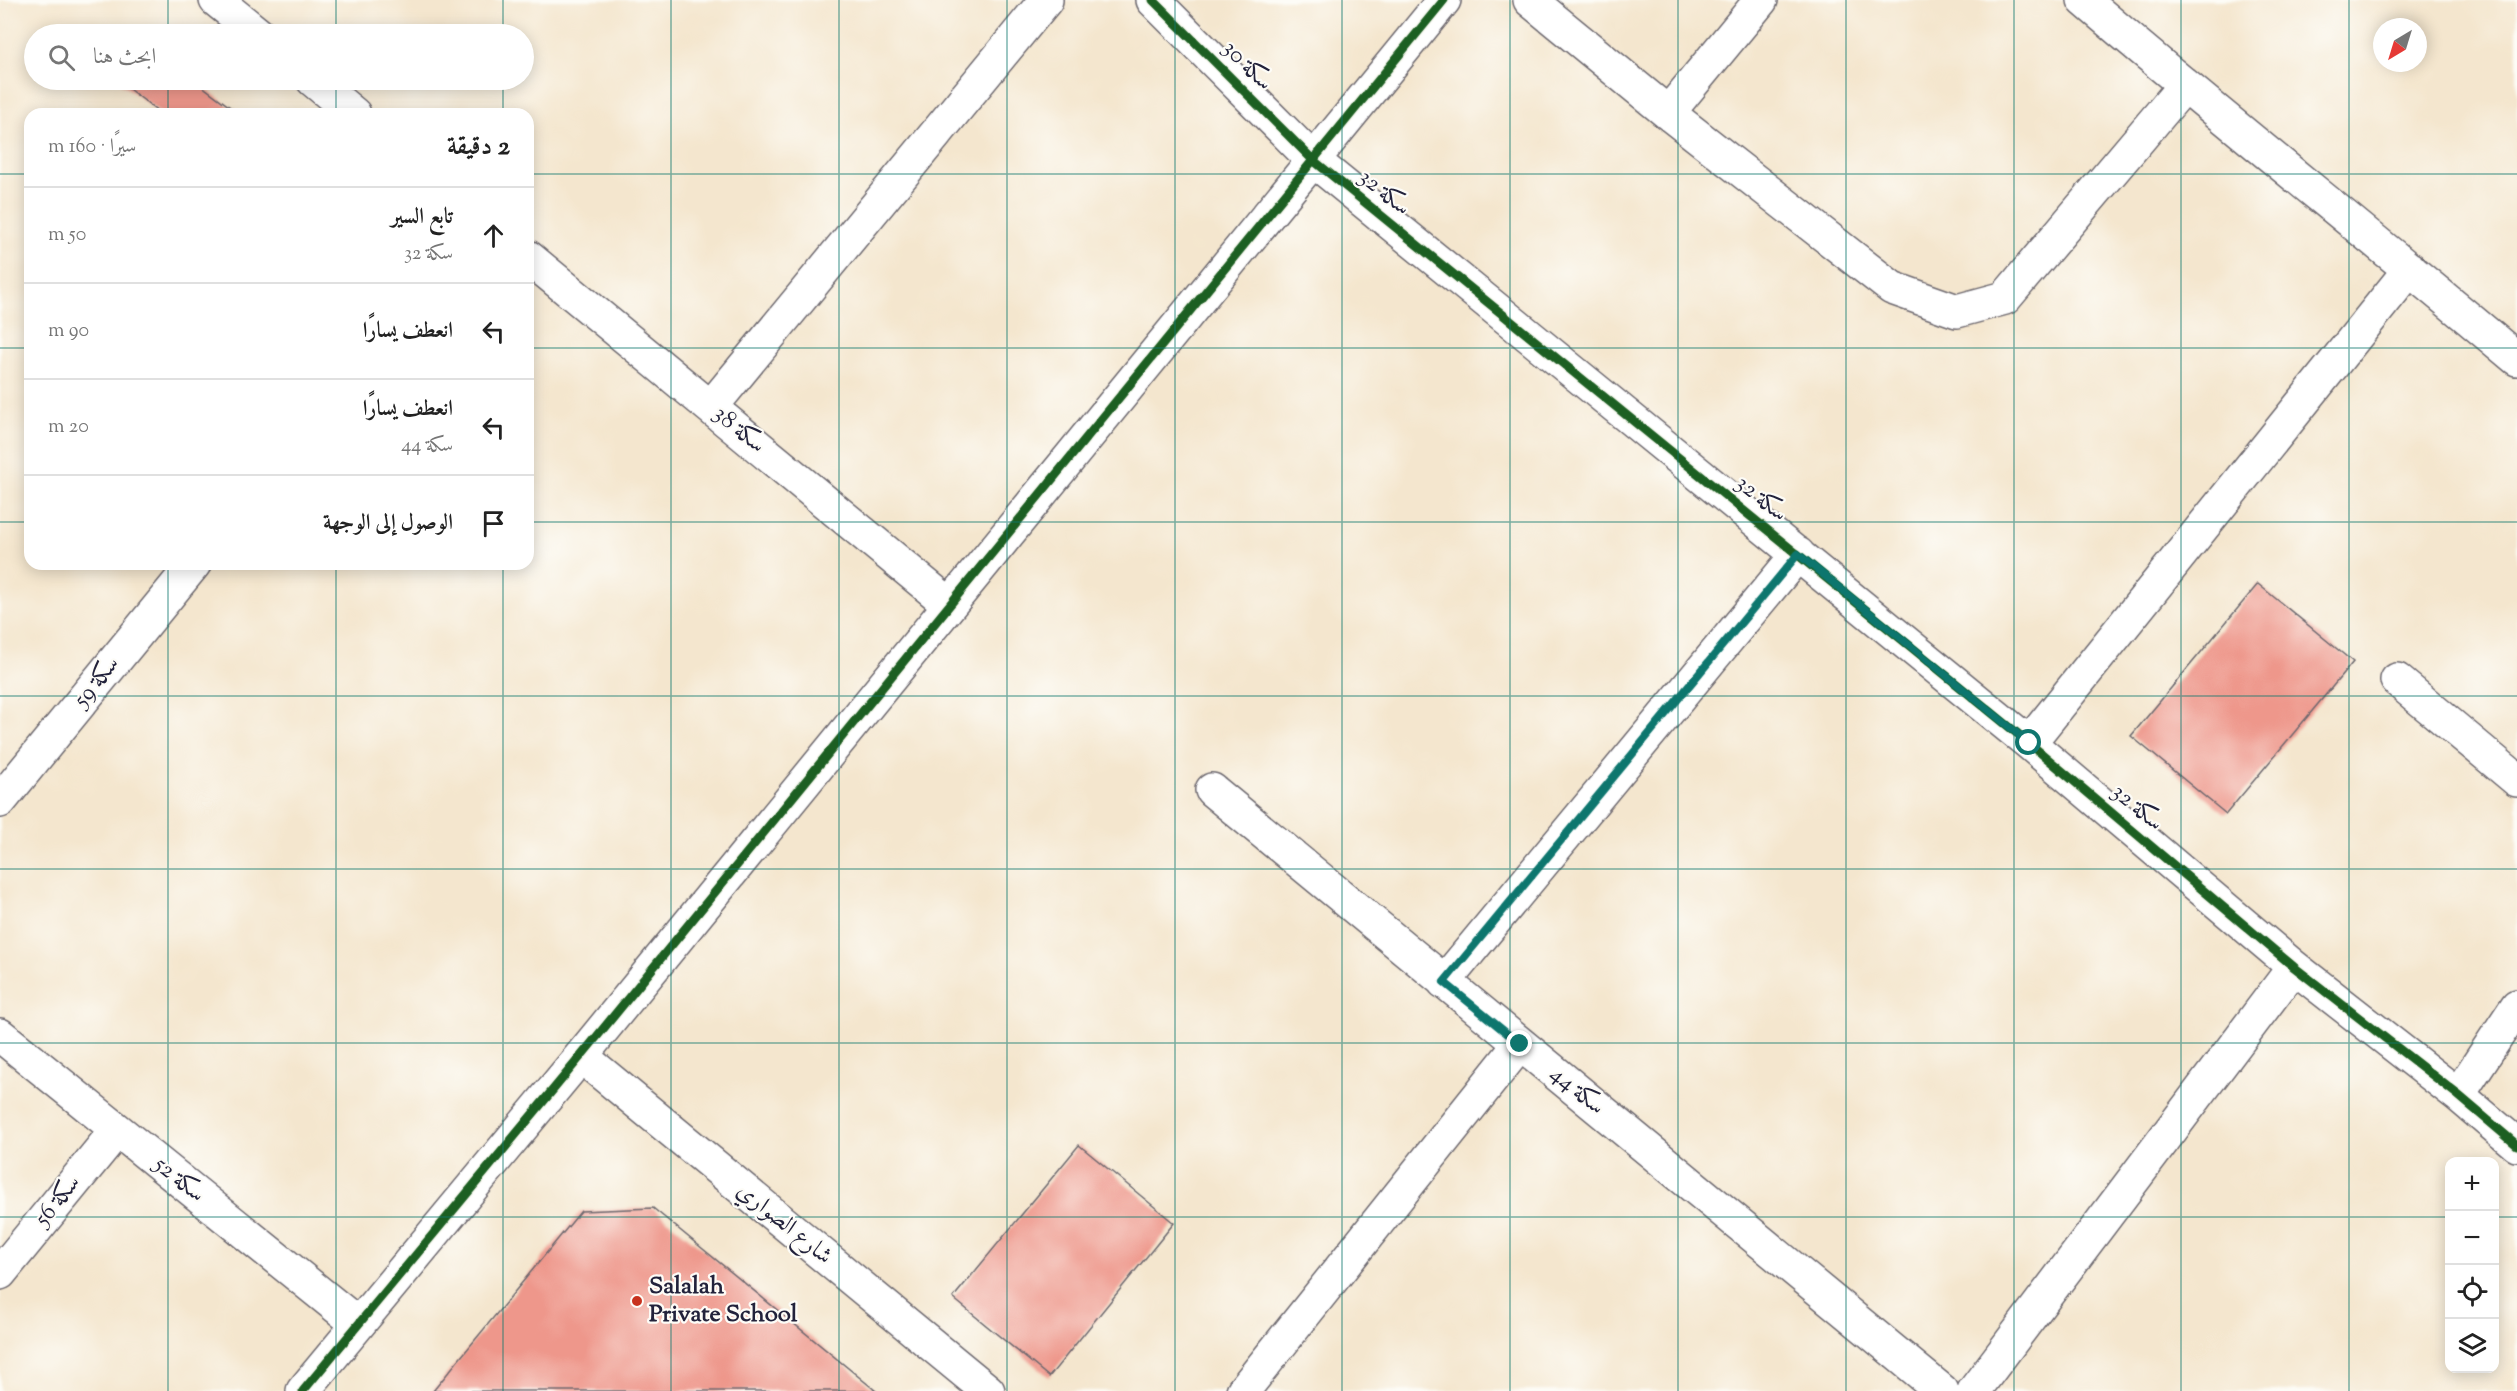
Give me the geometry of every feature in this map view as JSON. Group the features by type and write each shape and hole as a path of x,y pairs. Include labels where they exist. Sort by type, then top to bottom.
{"street":[{"path":"216,0 246,24"},
{"path":"711,407 1046,0"},
{"name":"سكة 30","path":"1153,0 1313,160"},
{"path":"303,1391 581,1056 1444,0"},
{"path":"1530,0 1668,113 1892,288 1957,311 2005,298 2184,87"},
{"path":"1668,113 1761,0"},
{"path":"2084,0 2184,87 2410,269 2517,359"},
{"path":"325,90 347,108"},
{"name":"سكة 32","path":"1313,160 2029,743 2294,967 2458,1095 2517,1145"},
{"name":"سكة 38","path":"534,262 949,604"},
{"path":"2029,743 2410,269"},
{"path":"1444,982 1798,554"},
{"name":"سكة 59","path":"0,801 189,570"},
{"path":"2397,680 2517,780"},
{"name":"سكة 44","path":"1212,790 1942,1391"},
{"path":"1974,1391 2294,967"},
{"path":"2458,1095 2517,1006"},
{"name":"سكة 52","path":"0,1035 358,1324"},
{"path":"1243,1391 1520,1044"},
{"name":"شارع الصواري","path":"581,1056 988,1391"},
{"name":"سكة 56","path":"0,1273 117,1130"}],"building":[{"path":"130,90 207,90 231,108 154,108"},
{"path":"2258,584 2353,662 2226,814 2131,736"},
{"path":"1079,1145 1174,1223 1049,1377 953,1298"},
{"name":"Salalah Private School","path":"653,1208 876,1391 433,1391 581,1211"}],"cycle path":[{"path":"1153,0 1313,160 2029,743 2294,967 2458,1095 2517,1145"},
{"path":"303,1391 581,1056 1444,0"}],"place":[{"name":"Salalah Private School","path":"637,1301"}],"route":[{"path":"1520,1044 1444,982 1798,554 2029,743"}]}
